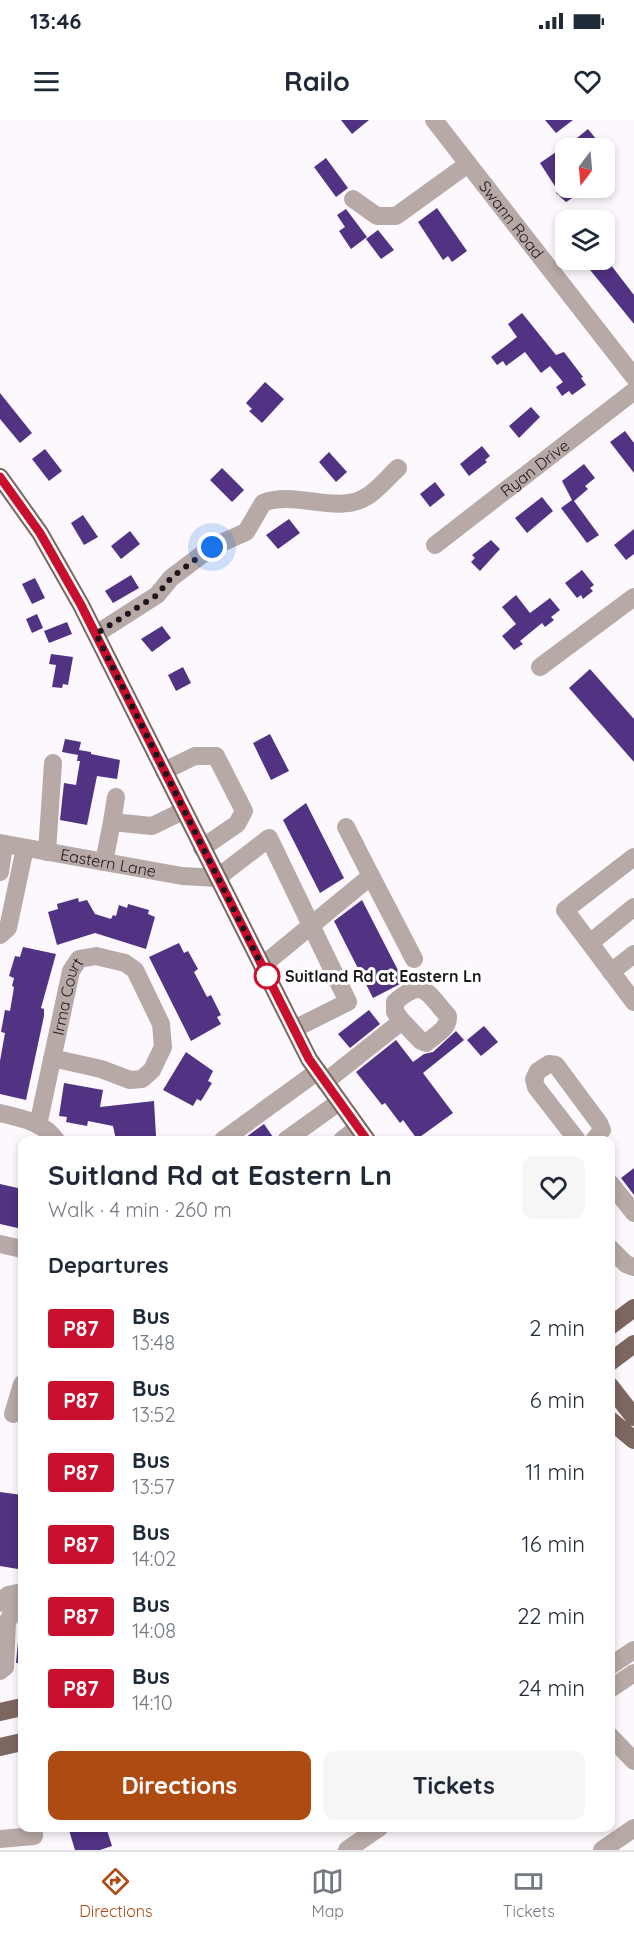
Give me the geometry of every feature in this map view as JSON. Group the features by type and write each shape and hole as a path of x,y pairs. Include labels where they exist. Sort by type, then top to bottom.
{"main road":[{"path":"0,477 40,533 96,634 294,1029 322,1077 362,1134"},
{"path":"615,1322 634,1308"},
{"path":"615,1358 634,1344"},
{"path":"615,1392 634,1417"},
{"path":"615,1424 634,1440"},
{"path":"0,1712 18,1708"},
{"path":"0,1746 18,1743"}],"street":[{"name":"Swann Road","path":"434,120 634,377"},
{"path":"353,200 377,216 396,216 468,164"},
{"name":"Ryan Drive","path":"435,545 634,391"},
{"path":"96,634 157,595 171,578 212,547 246,532 263,503 283,498 324,503 357,501 368,496 398,468"},
{"path":"540,667 634,597"},
{"path":"164,771 195,756 216,756 244,811 237,824 202,848"},
{"path":"47,852 53,763"},
{"path":"104,862 116,796"},
{"path":"112,822 152,826 183,810"},
{"path":"346,827 414,958"},
{"path":"217,878 269,838 312,923 348,1002 294,1029"},
{"path":"0,872 2,844"},
{"name":"Eastern Lane","path":"2,844 182,876 217,878"},
{"path":"0,935 8,928 25,849"},
{"path":"633,1000 565,910 634,857"},
{"path":"262,966 371,876"},
{"path":"590,943 634,907"},
{"path":"611,972 634,954"},
{"name":"Irma Court","path":"38,1125 52,1058 71,971 79,959 96,956 125,963 135,970 161,1024 163,1047 152,1070 142,1079 130,1080 101,1069 52,1058"},
{"path":"229,1136 322,1077 402,1021"},
{"path":"574,1136 536,1087 534,1079 538,1071 549,1064 556,1065 598,1123 602,1130 597,1136"},
{"path":"292,1136 339,1102"},
{"path":"0,1113 26,1119 51,1132 54,1136"},
{"path":"615,1189 634,1213"},
{"path":"0,1244 18,1248"},
{"path":"615,1253 626,1264 634,1268"},
{"path":"13,1414 18,1397"},
{"path":"0,1604 8,1595 18,1593"},
{"path":"0,1671 5,1667 8,1619 14,1610 18,1609"},
{"path":"615,1663 634,1650"},
{"path":"615,1686 634,1673"},
{"path":"615,1741 634,1761"},
{"path":"602,1850 634,1828"},
{"path":"0,1839 34,1836 34,1832"},
{"path":"347,1850 373,1832"}],"building":[{"path":"341,120 369,120 352,134"},
{"path":"545,120 573,120 556,133"},
{"path":"588,129 595,138 577,138"},
{"path":"555,153 555,186 540,163"},
{"path":"326,158 348,188 336,197 314,167"},
{"path":"437,208 467,251 452,262 448,256 443,260 418,222"},
{"path":"346,209 367,237 351,249 339,231 345,227 337,215"},
{"path":"378,230 394,250 381,259 366,239"},
{"path":"590,270 615,270 634,295 634,324"},
{"path":"522,313 556,355 564,352 583,377 581,378 586,385 572,395 569,391 562,396 556,387 563,382 550,366 541,373 525,352 506,366 503,361 497,365 491,357 517,337 508,324"},
{"path":"265,382 284,399 262,423 249,411 252,409 246,403"},
{"path":"0,393 32,433 20,443 0,419"},
{"path":"531,407 540,417 519,438 509,426"},
{"path":"625,431 634,443 634,473 610,442"},
{"path":"482,446 490,456 485,460 487,462 469,476 460,464"},
{"path":"45,449 62,471 49,481 32,459"},
{"path":"329,452 347,472 336,482 319,462"},
{"path":"584,464 595,478 585,486 588,489 574,501 599,535 587,543 561,508 572,500 562,481"},
{"path":"222,468 244,490 232,502 210,480"},
{"path":"435,482 445,495 430,507 420,494"},
{"path":"542,497 553,511 527,533 515,518"},
{"path":"83,515 98,537 84,545 71,523"},
{"path":"289,519 300,533 278,549 266,535"},
{"path":"634,529 634,554 626,560 614,545"},
{"path":"130,531 140,544 121,559 111,546"},
{"path":"491,540 500,549 480,571 471,562 475,558 472,555"},
{"path":"582,570 594,585 590,588 593,591 583,599 581,595 577,598 565,583"},
{"path":"131,575 139,588 113,603 105,591"},
{"path":"35,578 45,598 32,604 22,584"},
{"path":"516,595 530,613 550,598 560,610 551,617 554,620 545,627 542,623 520,641 523,644 514,650 502,636 516,624 502,607"},
{"path":"37,614 43,628 32,633 26,619"},
{"path":"67,622 72,634 49,643 44,631"},
{"path":"162,626 171,638 152,652 141,639"},
{"path":"51,654 73,657 68,685 63,684 62,688 52,687 56,665 49,664"},
{"path":"183,667 191,683 176,691 168,675"},
{"path":"590,669 634,719 634,762 569,688"},
{"path":"270,734 289,771 271,780 253,743"},
{"path":"65,739 81,742 79,750 120,760 117,779 97,776 87,825 60,820 64,783 76,785 80,761 77,761 78,755 62,752"},
{"path":"306,803 344,878 320,893 283,820"},
{"path":"78,898 79,902 87,900 95,914 111,919 113,915 116,916 119,905 127,908 128,904 149,910 148,914 155,917 146,949 95,933 57,945 48,912 58,909 57,904"},
{"path":"362,900 404,982 373,998 334,921"},
{"path":"179,943 184,953 188,951 198,969 194,972 207,997 211,995 221,1015 217,1017 221,1024 191,1041 149,957"},
{"path":"23,947 56,954 41,1008 44,1009 44,1016 26,1100 0,1094 0,1061 5,1033 1,1032 5,1010 10,1011 14,987 12,986 14,978 9,976 15,956 20,957"},
{"path":"369,1010 380,1024 350,1048 338,1034"},
{"path":"484,1026 498,1042 481,1056 467,1040"},
{"path":"456,1031 464,1040 423,1073 453,1113 421,1136 415,1136 403,1120 400,1123 385,1103 382,1105 356,1072 396,1040 413,1062 424,1054 433,1052"},
{"path":"186,1052 213,1071 208,1081 212,1083 201,1101 197,1099 193,1106 163,1090"},
{"path":"64,1083 103,1090 100,1107 154,1101 156,1136 115,1136 113,1126 88,1121 87,1126 66,1122 67,1117 59,1116"},
{"path":"264,1124 272,1136 248,1136"},
{"path":"634,1168 634,1195 621,1178"},
{"path":"0,1184 18,1188 18,1228 0,1224"},
{"path":"0,1492 18,1494 18,1569 0,1566"},
{"path":"70,1832 108,1832 112,1846 100,1850 75,1850"}],"bus line":[{"name":"P87","path":"0,477 40,533 81,605 309,1059 364,1136"}],"place":[{"name":"Suitland Rd at Eastern Ln","path":"267,976"}],"route":[{"path":"212,547 171,578 157,595 96,634 267,976"}]}
